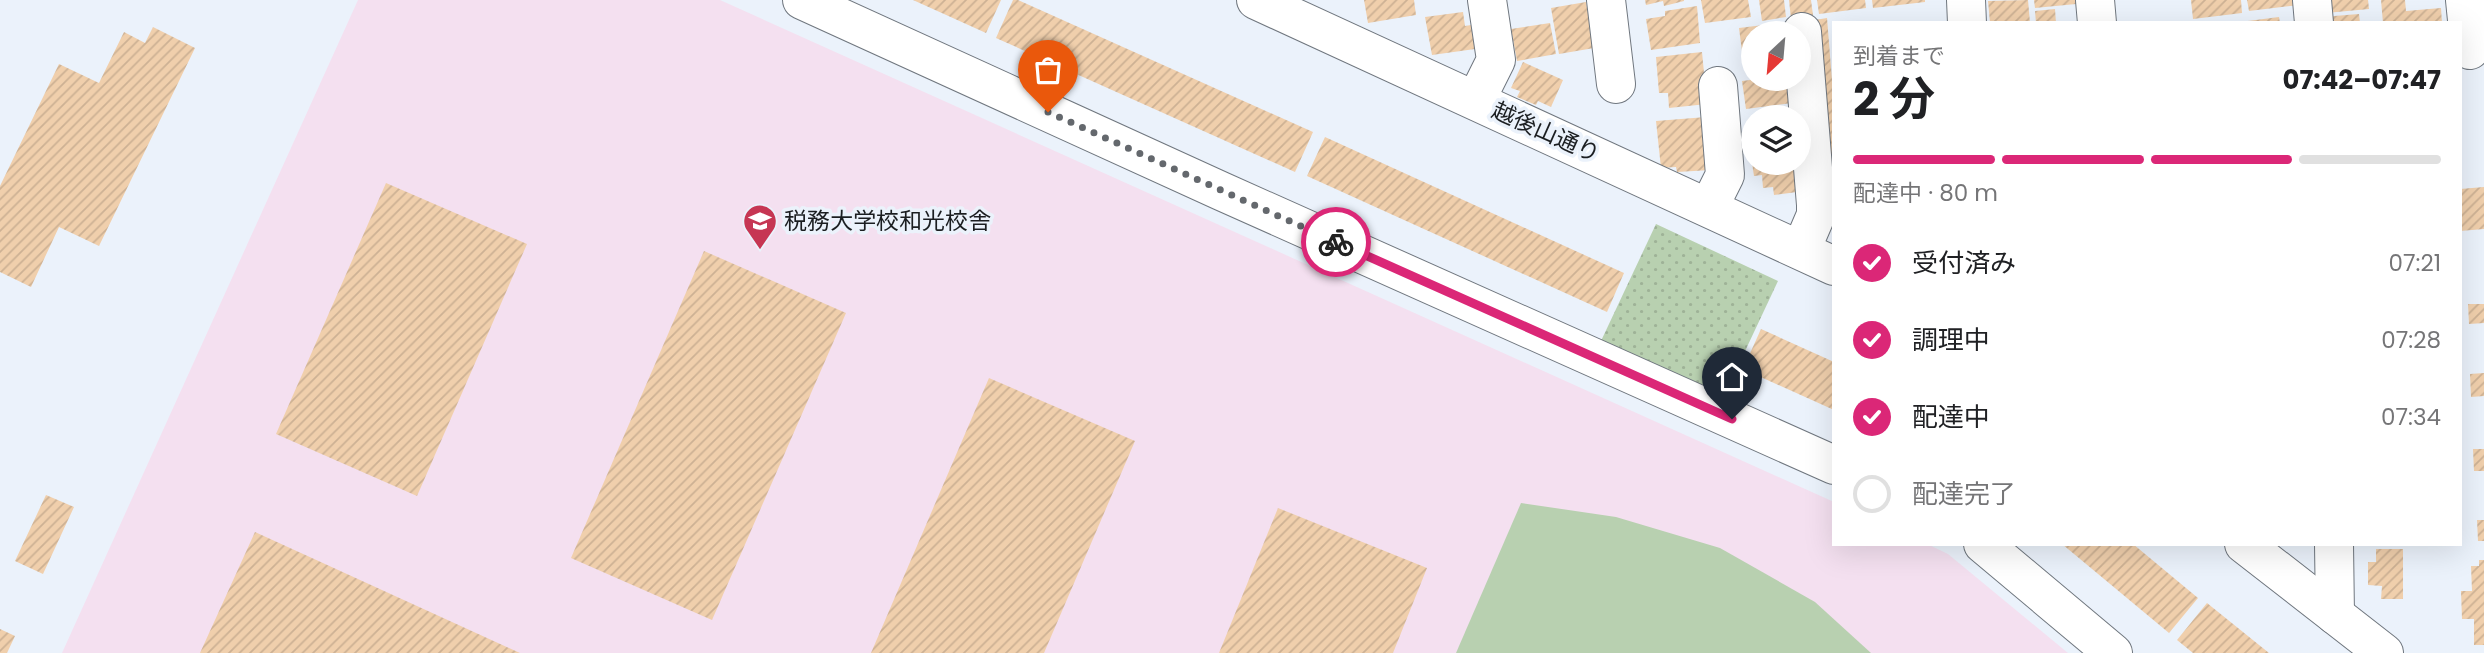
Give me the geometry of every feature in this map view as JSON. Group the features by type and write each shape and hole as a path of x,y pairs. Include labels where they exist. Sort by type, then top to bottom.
{"street":[{"path":"802,0 1832,464"},
{"name":"越後山通り","path":"1256,0 1817,258"},
{"path":"1476,100 1496,60 1487,0"},
{"path":"1606,0 1616,84"},
{"path":"1966,0 1967,21"},
{"path":"2095,0 2097,21"},
{"path":"2312,0 2314,21"},
{"path":"2465,0 2471,50"},
{"path":"1709,207 1725,174 1718,86"},
{"path":"1807,91 1816,205 1817,258"},
{"path":"1985,546 2113,653"},
{"path":"2248,546 2384,653"},
{"path":"2334,546 2335,615"}],"shaded area":[{"name":"税務大学校和光校舎","path":"358,0 720,0 1832,501 1832,546 1931,546 1948,554 2068,653 62,653"}],"green space":[{"path":"1656,224 1778,281 1723,398 1601,341"},
{"path":"1521,503 1616,517 1720,548 1815,602 1871,653 1456,653"}],"building":[{"path":"913,0 1001,0 986,33"},
{"path":"1013,0 1313,132 1295,172 996,38"},
{"path":"1364,0 1414,0 1416,15 1368,23"},
{"path":"1645,0 1684,1 1664,6 1663,1 1646,5"},
{"path":"1701,0 1748,0 1751,17 1705,23"},
{"path":"1759,0 1784,0 1786,17 1762,21"},
{"path":"1789,0 1811,0 1813,15 1791,19"},
{"path":"1817,0 1865,0 1866,8 1819,14"},
{"path":"1872,0 1925,0 1925,2 1873,8"},
{"path":"2028,0 2030,21 1990,21 1988,1"},
{"path":"2034,0 2076,0 2076,4 2035,8"},
{"path":"2191,0 2241,0 2242,13 2193,19"},
{"path":"2247,0 2298,0 2299,5 2249,11"},
{"path":"2325,0 2368,0 2369,9 2326,13"},
{"path":"2381,0 2405,0 2406,11 2441,8 2442,21 2383,21"},
{"path":"1586,2 1594,48 1559,54 1551,8"},
{"path":"1697,6 1700,43 1651,50 1646,19 1665,16 1665,11"},
{"path":"2055,9 2056,21 2036,21 2035,11"},
{"path":"1463,12 1465,26 1471,25 1475,49 1432,55 1425,17"},
{"path":"2359,14 2360,21 2322,21 2322,17"},
{"path":"2279,17 2280,21 2248,21"},
{"path":"1827,18 1832,80 1832,188 1815,20"},
{"path":"1550,23 1556,54 1517,61 1511,29"},
{"path":"153,27 195,48 99,246 59,227 31,287 0,272 0,186 59,64 99,83 124,32 145,43"},
{"path":"1702,52 1707,104 1669,108 1668,93 1659,93 1656,57"},
{"path":"1523,62 1563,80 1551,107 1538,101 1536,105 1517,97 1520,91 1511,88"},
{"path":"1743,91 1790,91 1792,103 1745,105"},
{"path":"1706,117 1711,170 1677,172 1676,167 1661,168 1656,121"},
{"path":"1325,137 1624,273 1607,312 1307,176"},
{"path":"1762,175 1795,175 1797,192 1774,195 1773,187 1763,188"},
{"path":"386,183 527,244 417,496 276,434"},
{"path":"2484,187 2484,229 2462,231 2462,189"},
{"path":"704,251 846,313 712,620 571,558"},
{"path":"2468,304 2484,304 2484,323 2469,324"},
{"path":"1761,329 1832,361 1832,409 1743,369"},
{"path":"2484,373 2484,396 2471,397 2470,374"},
{"path":"989,378 1135,441 1044,653 871,653"},
{"path":"2473,449 2484,449 2484,471 2474,471"},
{"path":"46,495 74,507 43,574 15,561"},
{"path":"1278,508 1427,568 1393,653 1219,653"},
{"path":"2477,520 2484,520 2484,541 2478,541"},
{"path":"255,532 520,653 200,653"},
{"path":"2064,546 2135,546 2198,598 2169,633"},
{"path":"2376,549 2403,549 2403,599 2381,599 2382,586 2368,585 2368,562 2376,562"},
{"path":"2479,560 2484,560 2484,645 2474,645 2474,619 2462,619 2461,591 2472,591 2471,566 2479,566"},
{"path":"2207,603 2269,653 2193,653 2177,640"},
{"path":"0,629 15,636 7,653 0,653"}],"way so far":[{"path":"1048,112 1336,242"}],"place":[{"name":"税務大学校和光校舎","path":"760,251"}],"route":[{"path":"1336,242 1732,419"}]}
